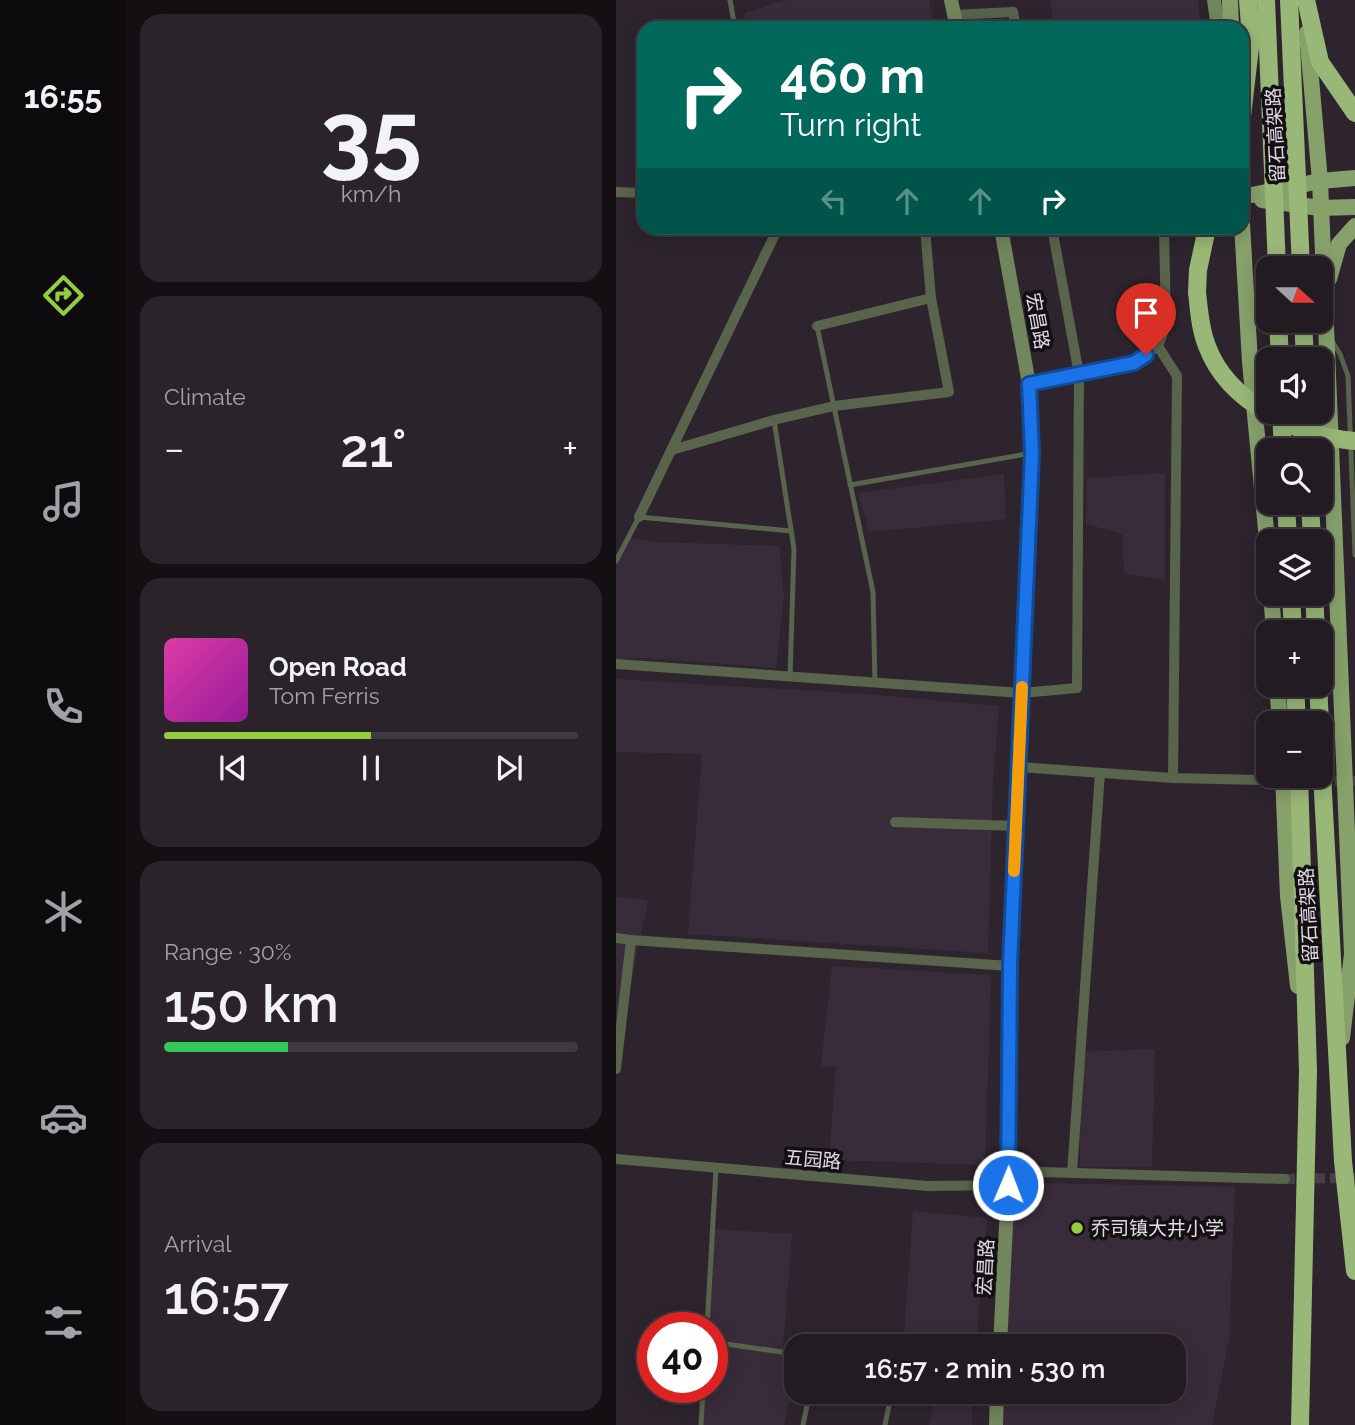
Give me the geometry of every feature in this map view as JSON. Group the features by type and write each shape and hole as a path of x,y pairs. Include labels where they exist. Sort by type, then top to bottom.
{"highway":[{"path":"1248,0 1251,39 1249,56"},
{"name":"留石高架路","path":"1266,0 1277,256"},
{"name":"留石高架路","path":"1289,0 1300,256"},
{"path":"1305,0 1320,62 1355,113"},
{"path":"1206,235 1198,270 1198,292 1201,325 1216,365 1245,397 1271,415 1320,435 1355,441"},
{"name":"留石高架路","path":"1299,788 1308,1071 1300,1425"},
{"name":"留石高架路","path":"1323,788 1338,1071 1355,1271"}],"main road":[{"path":"1230,0 1231,21"},
{"path":"1305,0 1320,181 1322,256"},
{"path":"1249,196 1320,181 1355,178"},
{"path":"1249,198 1320,208 1355,207"},
{"path":"1334,256 1339,244 1355,226"},
{"path":"1243,235 1250,362 1266,529"},
{"path":"1325,333 1352,954 1338,1071"},
{"path":"1284,788 1288,896 1308,1071"}],"street":[{"path":"950,0 956,21"},
{"path":"1214,0 1217,21"},
{"path":"962,21 1013,12 1015,21"},
{"path":"616,192 637,194"},
{"path":"639,517 775,235"},
{"path":"671,450 774,420 834,406 949,392 931,298 926,235"},
{"name":"宏昌路","path":"1001,1334 1008,1185 1010,966 1032,453 1029,384 1002,235"},
{"path":"616,664 1022,693 1077,688 1079,374 1053,235"},
{"path":"1029,384 1134,363 1158,346 1166,325 1164,235"},
{"path":"817,326 931,298"},
{"path":"1158,346 1177,376 1173,778"},
{"path":"1018,767 1173,778 1256,780"},
{"path":"1072,1173 1100,773"},
{"path":"895,822 1016,826"},
{"path":"616,938 1010,966"},
{"path":"616,1069 631,940"},
{"name":"五园路","path":"616,1159 928,1186 1008,1185"},
{"path":"1008,1185 1041,1172 1285,1179"},
{"path":"996,1425 997,1404"}],"lane":[{"path":"730,0 734,21"},
{"path":"817,326 873,592 875,683"},
{"path":"1326,333 1340,354 1348,376 1355,555"},
{"path":"774,420 791,531 794,579 790,677"},
{"path":"850,485 1032,453"},
{"path":"616,561 639,517 791,531"},
{"path":"708,1312 716,1168"},
{"path":"728,1344 784,1352"},
{"path":"701,1425 702,1403"},
{"path":"803,1425 807,1404"},
{"path":"885,1425 889,1404"}],"shaded area":[{"path":"786,0 929,0 934,21 745,21 745,13"},
{"path":"1050,0 1198,0 1200,21 1053,21"},
{"path":"1165,473 1165,580 1124,573 1122,534 1086,524 1087,478"},
{"path":"1004,474 1006,519 869,532 858,493"},
{"path":"628,538 658,542 779,546 784,596 776,668 648,658 616,659 616,561"},
{"path":"616,679 866,694 999,706 993,784 988,953 688,934 702,754 616,752"},
{"path":"616,897 648,900 616,1057"},
{"path":"832,966 991,975 985,1165 829,1160 836,1067 821,1066"},
{"path":"1155,1049 1152,1167 1080,1167 1081,1052"},
{"name":"乔司镇大井小学","path":"1041,1183 1235,1187 1229,1339 1212,1425 1002,1425 1003,1404 1186,1404 1186,1334 1006,1334 1013,1191"},
{"path":"913,1211 987,1218 977,1334 904,1334"},
{"path":"713,1229 792,1234 782,1361 784,1404 789,1404 784,1425 701,1425 702,1403 728,1403 728,1312 708,1312"},
{"path":"934,1404 972,1406 972,1425 929,1425"}],"tunnel":[{"path":"1333,781 1355,781"},
{"path":"1285,1179 1355,1178"}],"slow traffic":[{"path":"1014,871 1022,687"}],"place":[{"name":"乔司镇大井小学","path":"1077,1228"}],"route":[{"path":"1008,1185 1010,966 1032,453 1029,384 1134,363 1146,355"}]}
